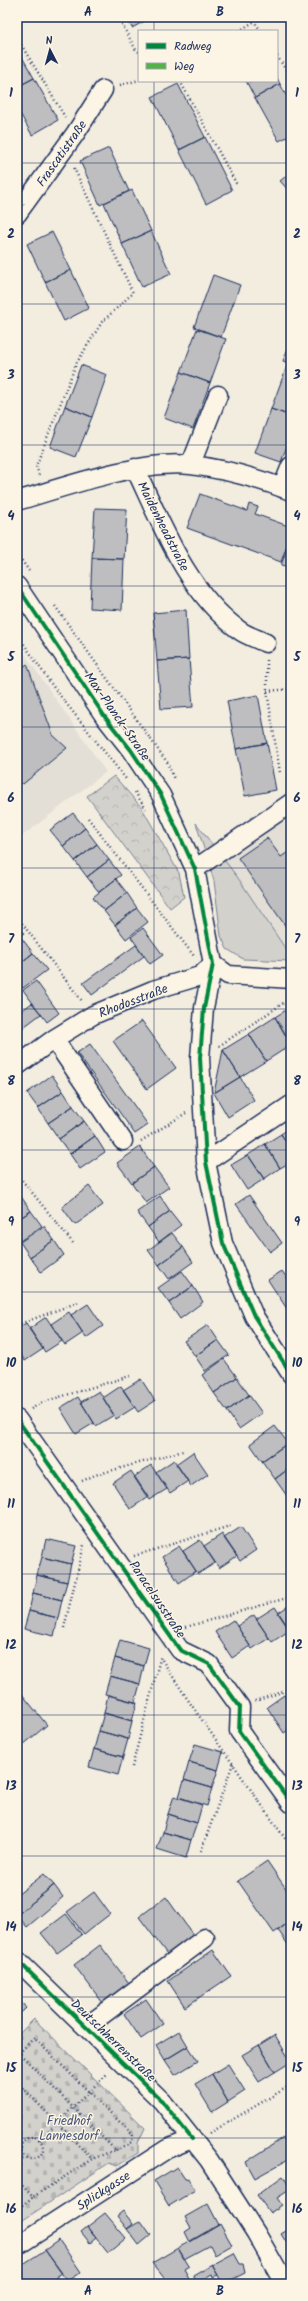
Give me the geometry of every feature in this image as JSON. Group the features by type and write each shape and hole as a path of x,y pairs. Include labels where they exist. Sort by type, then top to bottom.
{"street":[{"name":"Frascatistraße","path":"17,214 76,134 103,90"},
{"path":"191,464 218,395"},
{"name":"Maidenheadstraße","path":"17,501 135,468 191,464 229,472 286,490"},
{"path":"286,490 291,466"},
{"name":"Maidenheadstraße","path":"135,468 169,540 194,582 220,615 240,632 266,643"},
{"name":"Max-Planck-Straße","path":"17,586 105,717 161,795 195,869 213,964 204,1008 200,1058 201,1103 206,1162 223,1243 254,1316 290,1371"},
{"path":"195,869 291,803"},
{"path":"213,964 228,975 291,979"},
{"name":"Rhodosstraße","path":"17,1066 54,1039 93,1015 153,990 200,976 213,964"},
{"path":"54,1039 123,1141"},
{"path":"206,1162 291,1105"},
{"name":"Paracelsusstraße","path":"20,1416 67,1489 119,1560 180,1650 209,1664 240,1707"},
{"path":"240,1707 239,1731 291,1803"},
{"path":"86,2027 205,1938"},
{"name":"Deutschherrenstraße","path":"17,1960 162,2101 210,2160 256,2233 285,2284"},
{"name":"Splickgasse","path":"17,2246 167,2149 192,2139"}],"path":[{"path":"118,17 138,51"},
{"path":"251,17 260,30"},
{"path":"241,30 255,22"},
{"path":"17,38 76,134"},
{"path":"278,58 291,78"},
{"path":"181,82 237,185"},
{"path":"44,493 36,466 76,364 102,322 133,293 64,150"},
{"path":"17,634 54,688 128,781"},
{"path":"266,643 267,691 280,773"},
{"path":"267,691 291,689"},
{"path":"132,787 148,813"},
{"path":"88,818 194,956"},
{"path":"17,917 93,1015"},
{"path":"193,948 194,956 190,964 200,976"},
{"path":"200,1058 291,998"},
{"path":"123,1141 134,1145 201,1103"},
{"path":"17,1174 73,1243"},
{"path":"17,1325 79,1302"},
{"path":"20,1416 43,1402 130,1376"},
{"path":"67,1489 95,1475 183,1451"},
{"path":"64,1628 91,1522"},
{"path":"119,1560 233,1525"},
{"path":"80,1538 89,1551"},
{"path":"132,1767 160,1656 168,1633 287,1598"},
{"path":"156,1650 190,1703 233,1762 291,1847"},
{"path":"240,1707 291,1689"},
{"path":"201,1851 242,1736"},
{"path":"17,2209 33,2197 92,2160 115,2150 132,2142 133,2135 34,2038 18,2054 115,2150"},
{"path":"17,2082 92,2160"},
{"path":"40,2140 98,2083"},
{"path":"192,2139 218,2130 291,2085"},
{"path":"31,2137 40,2140 44,2148 41,2155 33,2160 24,2157 21,2149 23,2141 31,2137"},
{"path":"17,2165 24,2157"},
{"path":"17,2180 33,2197"}],"shaded area":[{"path":"17,643 106,772 17,840"},
{"path":"291,795 291,957 238,878 214,847"}],"green space":[{"path":"114,776 142,808 179,873 184,897 170,908 87,796"},
{"path":"196,823 238,878 291,957 291,961 243,959 227,949 221,936 214,881"},
{"name":"Friedhof Lannesdorf","path":"34,2019 145,2128 138,2143 138,2153 117,2166 109,2163 17,2224 17,2036"}],"building":[{"path":"126,17 152,17 132,28"},
{"path":"17,48 34,78 17,87"},
{"path":"34,78 58,120 32,135 17,108 17,87"},
{"path":"278,80 280,84 255,98 247,82 278,82"},
{"path":"178,84 205,137 179,150 152,97"},
{"path":"280,84 291,104 291,135 279,141 255,98"},
{"path":"205,137 232,190 206,204 179,150"},
{"path":"109,148 129,191 100,205 80,161"},
{"path":"291,172 291,193 280,181"},
{"path":"132,190 151,231 122,244 104,203"},
{"path":"151,231 171,274 142,287 122,244"},
{"path":"52,232 71,270 45,282 27,244"},
{"path":"71,270 89,308 64,321 45,282"},
{"path":"213,275 240,285 221,337 194,327"},
{"path":"197,329 226,339 210,383 181,372"},
{"path":"291,341 291,364 283,361"},
{"path":"288,363 291,364 291,416 271,409"},
{"path":"81,365 107,375 92,417 65,406"},
{"path":"181,372 210,383 193,429 164,418"},
{"path":"65,406 92,417 76,457 50,447"},
{"path":"271,409 291,416 291,435 281,462 255,453"},
{"path":"200,494 247,511 249,504 258,507 255,514 291,527 291,533 281,562 187,528"},
{"path":"95,508 127,509 124,559 92,558"},
{"path":"291,537 291,568 281,565"},
{"path":"92,558 124,559 122,610 90,608"},
{"path":"186,610 189,659 157,661 153,613"},
{"path":"189,659 193,707 161,709 157,661"},
{"path":"27,664 53,735 67,748 23,784 17,781 17,672"},
{"path":"258,695 267,743 236,749 227,701"},
{"path":"267,743 276,790 245,796 236,749"},
{"path":"73,813 85,828 63,846 50,830"},
{"path":"85,828 97,844 75,861 63,846"},
{"path":"267,838 281,857 291,850 291,934 238,858"},
{"path":"97,844 109,860 87,877 75,861"},
{"path":"109,860 121,875 99,892 87,877"},
{"path":"116,879 127,893 104,911 93,897"},
{"path":"127,893 137,908 115,925 104,911"},
{"path":"137,908 148,922 126,939 115,925"},
{"path":"17,924 24,933 17,938"},
{"path":"143,928 163,955 150,964 131,937"},
{"path":"20,936 33,953 17,966 17,938"},
{"path":"136,945 144,956 92,995 83,983"},
{"path":"33,953 47,970 23,988 17,980 17,966"},
{"path":"36,981 59,1013 47,1022 23,990"},
{"path":"32,1003 41,1014 17,1032 17,1014"},
{"path":"291,1007 291,1043 275,1017"},
{"path":"275,1017 291,1045 266,1061 249,1034"},
{"path":"142,1021 176,1068 147,1089 113,1041"},
{"path":"249,1034 266,1061 240,1077 223,1050"},
{"path":"90,1044 148,1125 135,1134 77,1053"},
{"path":"223,1050 240,1077 214,1093"},
{"path":"52,1075 63,1091 38,1108 27,1093"},
{"path":"240,1077 254,1100 228,1117 214,1093"},
{"path":"63,1091 73,1106 48,1123 38,1108"},
{"path":"73,1106 84,1121 59,1139 48,1123"},
{"path":"84,1121 95,1136 70,1154 59,1139"},
{"path":"291,1127 291,1149 281,1134"},
{"path":"281,1134 291,1149 291,1162 280,1168 265,1144"},
{"path":"95,1136 105,1152 80,1169 70,1154"},
{"path":"265,1144 280,1168 264,1179 248,1155"},
{"path":"140,1147 154,1167 132,1183 117,1163"},
{"path":"248,1155 264,1179 247,1190 231,1165"},
{"path":"154,1167 169,1187 146,1203 132,1183"},
{"path":"89,1186 103,1205 75,1225 62,1207"},
{"path":"20,1195 31,1211 17,1220 17,1197"},
{"path":"249,1195 282,1243 270,1252 236,1204"},
{"path":"160,1196 170,1211 148,1227 137,1212"},
{"path":"31,1211 42,1226 17,1243 17,1220"},
{"path":"170,1211 181,1225 159,1242 148,1227"},
{"path":"44,1226 54,1240 30,1257 20,1242"},
{"path":"172,1233 183,1247 159,1265 148,1250"},
{"path":"54,1240 64,1255 41,1272 30,1257"},
{"path":"183,1247 193,1262 169,1279 159,1265"},
{"path":"182,1271 193,1286 169,1303 158,1288"},
{"path":"282,1271 291,1284 291,1315 268,1280"},
{"path":"193,1286 203,1302 180,1319 169,1303"},
{"path":"88,1304 103,1326 86,1338 71,1315"},
{"path":"69,1312 83,1333 65,1345 51,1324"},
{"path":"46,1317 62,1341 45,1352 29,1329"},
{"path":"26,1323 43,1349 25,1361 17,1349 17,1329"},
{"path":"208,1325 218,1340 195,1356 184,1341"},
{"path":"218,1340 229,1355 205,1371 195,1356"},
{"path":"224,1359 237,1377 214,1393 202,1375"},
{"path":"237,1377 249,1395 227,1411 214,1393"},
{"path":"141,1379 155,1401 138,1412 123,1390"},
{"path":"121,1386 135,1407 116,1419 103,1398"},
{"path":"99,1391 114,1415 96,1426 81,1402"},
{"path":"249,1395 262,1413 239,1429 227,1411"},
{"path":"78,1397 94,1423 76,1434 60,1408"},
{"path":"275,1426 288,1443 262,1461 250,1444"},
{"path":"288,1443 291,1448 291,1467 275,1479 262,1461"},
{"path":"193,1452 208,1474 191,1486 176,1464"},
{"path":"174,1460 188,1481 170,1493 156,1472"},
{"path":"151,1465 167,1489 149,1500 134,1477"},
{"path":"291,1467 291,1494 287,1496 275,1479"},
{"path":"131,1471 148,1497 130,1509 113,1483"},
{"path":"241,1527 256,1550 240,1561 224,1538"},
{"path":"222,1534 237,1556 219,1568 204,1546"},
{"path":"46,1539 76,1546 71,1564 42,1557"},
{"path":"200,1540 215,1563 198,1574 183,1551"},
{"path":"179,1546 196,1571 179,1583 162,1557"},
{"path":"42,1557 71,1564 67,1582 37,1575"},
{"path":"37,1575 67,1582 62,1600 33,1593"},
{"path":"33,1593 62,1600 58,1618 29,1611"},
{"path":"291,1604 291,1632 278,1613"},
{"path":"275,1607 290,1630 272,1642 256,1619"},
{"path":"29,1611 58,1618 54,1636 24,1629"},
{"path":"254,1615 269,1638 252,1649 237,1626"},
{"path":"233,1620 250,1646 232,1658 215,1632"},
{"path":"120,1640 149,1648 144,1666 115,1658"},
{"path":"115,1658 144,1666 140,1684 110,1676"},
{"path":"110,1676 140,1684 135,1702 105,1694"},
{"path":"17,1688 47,1725 17,1750"},
{"path":"108,1695 137,1703 132,1721 104,1713"},
{"path":"284,1695 291,1705 291,1728 284,1733 267,1707"},
{"path":"104,1713 132,1721 128,1739 99,1731"},
{"path":"99,1731 128,1739 123,1757 94,1749"},
{"path":"195,1744 223,1752 218,1770 189,1762"},
{"path":"94,1749 123,1757 118,1775 89,1767"},
{"path":"189,1762 218,1770 212,1788 184,1780"},
{"path":"184,1780 212,1788 207,1806 179,1797"},
{"path":"174,1796 202,1805 197,1823 168,1814"},
{"path":"168,1814 197,1823 191,1840 163,1832"},
{"path":"163,1832 191,1840 186,1858 157,1849"},
{"path":"267,1861 291,1896 291,1921 274,1933 238,1881"},
{"path":"44,1874 54,1885 17,1915 17,1895"},
{"path":"54,1885 63,1897 27,1927 17,1915"},
{"path":"94,1892 110,1914 84,1934 67,1912"},
{"path":"166,1897 196,1939 170,1958 139,1917"},
{"path":"66,1914 82,1935 57,1953 41,1933"},
{"path":"291,1921 291,1949 278,1930"},
{"path":"100,1945 132,1987 106,2007 74,1965"},
{"path":"213,1950 231,1976 185,2007 168,1981"},
{"path":"19,1999 26,2008 18,2016 20,2019 17,2022"},
{"path":"146,1999 163,2024 141,2039 124,2014"},
{"path":"179,2031 188,2046 165,2060 156,2045"},
{"path":"275,2035 291,2062 275,2072 259,2045"},
{"path":"259,2045 275,2072 259,2082 242,2055"},
{"path":"188,2046 198,2061 175,2075 165,2060"},
{"path":"228,2064 245,2091 228,2102 212,2074"},
{"path":"212,2074 228,2102 212,2112 195,2084"},
{"path":"283,2138 291,2151 291,2158 255,2178 246,2162"},
{"path":"177,2167 185,2179 188,2178 195,2190 169,2206 154,2181"},
{"path":"283,2176 291,2189 277,2198 282,2205 270,2213 257,2195"},
{"path":"208,2204 219,2225 190,2242 185,2232 191,2228 185,2217"},
{"path":"123,2211 133,2224 127,2229 117,2216"},
{"path":"105,2213 126,2238 108,2253 87,2227"},
{"path":"141,2221 151,2235 139,2245 127,2229"},
{"path":"220,2224 232,2245 215,2255 210,2245 184,2259 178,2248"},
{"path":"87,2227 96,2238 90,2243 81,2232"},
{"path":"291,2228 291,2250 281,2234"},
{"path":"59,2240 81,2272 67,2281 45,2250"},
{"path":"178,2248 189,2266 184,2269 189,2278 179,2284 169,2284 152,2263"},
{"path":"45,2250 62,2273 46,2284 17,2284 17,2268"},
{"path":"234,2253 240,2264 243,2264 245,2273 223,2284 212,2265"},
{"path":"212,2265 218,2275 213,2277 212,2274 197,2282 193,2276"}],"marked path":[{"path":"17,198 24,205"}],"cycle path":[{"path":"17,586 105,717 131,750 161,795 195,869 213,964 204,1008 200,1058 206,1162 223,1243 254,1316 291,1374"},
{"path":"17,1419 180,1650 209,1664 240,1707 239,1731 291,1803"},
{"path":"17,1960 162,2101 192,2139"}]}
